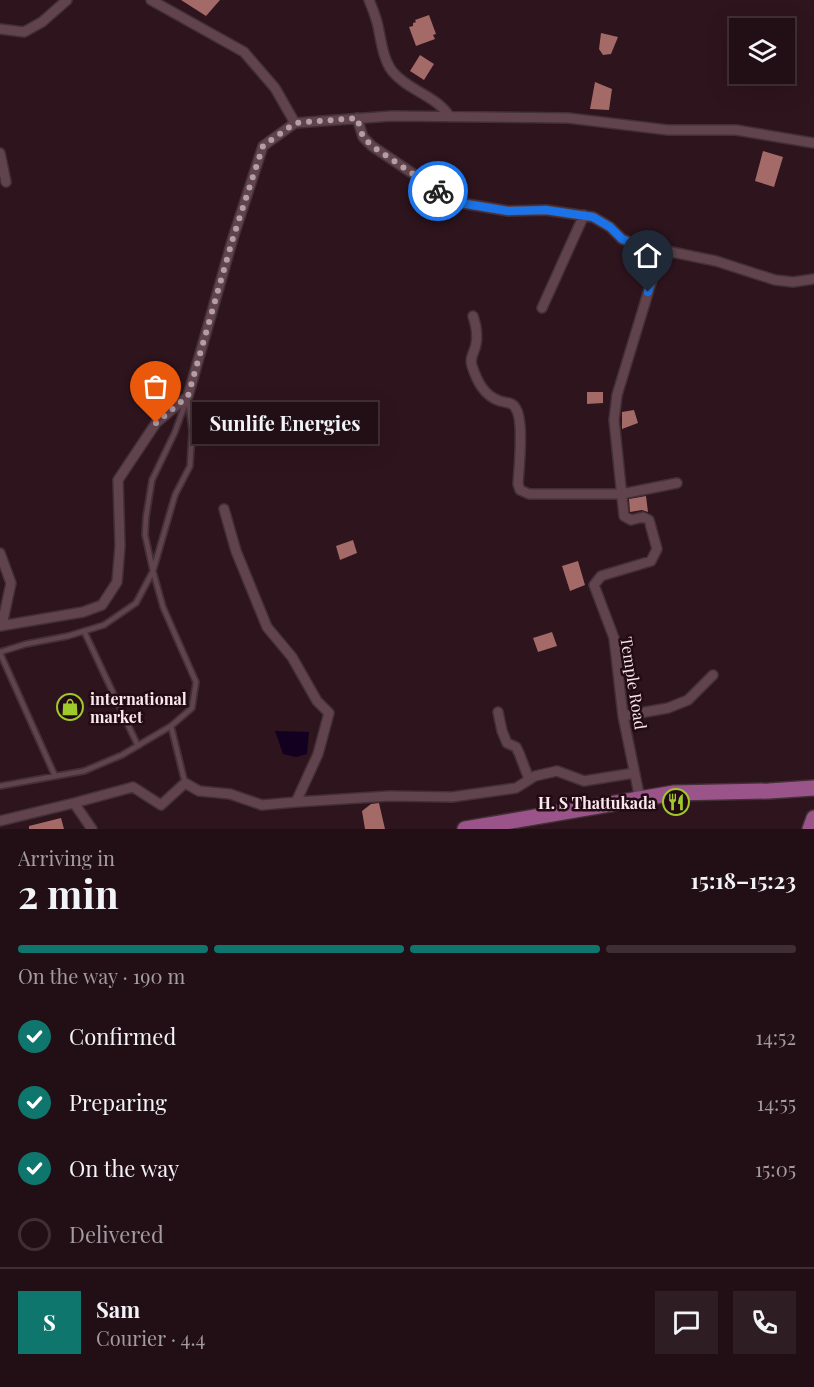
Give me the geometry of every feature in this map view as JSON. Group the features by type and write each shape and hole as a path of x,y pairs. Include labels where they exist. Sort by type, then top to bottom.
{"main road":[{"path":"465,829 674,793 814,788"},
{"path":"810,829 814,818"}],"street":[{"path":"0,29 24,32 42,22 67,0"},
{"path":"151,0 244,52 275,88 295,123"},
{"path":"369,0 377,22 381,44 391,69 403,82 444,108 450,117"},
{"path":"357,118 363,137 372,146 455,202 508,211 546,210 584,215 593,217 610,227 622,239 637,245 716,261 775,280 793,282 814,279"},
{"path":"0,553 11,583 1,626 83,612 102,605 117,582 120,546 118,480 156,423 188,396 233,238 263,146 295,123 357,118 568,118 668,130 736,130 814,143"},
{"path":"0,153 6,182"},
{"path":"542,308 584,215"},
{"name":"Temple Road","path":"640,799 623,716 614,638 594,585 602,576 651,561 657,549 649,520 643,517 631,520 624,516 614,420 617,395 661,250"},
{"path":"473,316 477,329 471,363 482,389 499,401 510,403 516,408 520,421 518,484 520,490 529,494 622,494 677,483"},
{"path":"224,509 236,551 267,627 292,657 317,701 329,713 318,754 296,802"},
{"path":"623,716 668,708 688,700 713,675"},
{"path":"498,712 507,743 516,747 529,779"},
{"path":"0,820 133,787 161,805 185,783 200,791 230,794 262,805 390,796 452,796 516,788 535,776 557,771 584,782 634,772"},
{"path":"74,803 92,829"}],"lane":[{"path":"55,776 0,653 26,644 104,625 136,603 153,571 175,495 190,466 192,431 188,396"},
{"path":"0,786 84,771 138,746 171,726 192,708 196,682 163,607 145,535 152,480 175,432 188,396"},
{"path":"84,631 138,746"},
{"path":"171,726 185,783"}],"shaded area":[{"path":"275,731 309,732 307,754 296,757 283,754"}],"building":[{"path":"181,0 220,0 206,16"},
{"path":"429,15 436,34 433,35 435,39 416,46 409,27 413,26 415,20"},
{"path":"601,33 618,37 611,54 603,55 599,49"},
{"path":"420,55 434,64 424,80 410,71"},
{"path":"595,82 612,89 609,110 590,109"},
{"path":"763,151 783,157 774,187 755,181"},
{"path":"587,392 603,392 603,403 587,404"},
{"path":"634,410 638,423 622,429 622,412"},
{"path":"646,496 648,512 642,510 630,512 629,499"},
{"path":"353,540 357,553 340,560 336,546"},
{"path":"578,561 585,585 570,591 562,566"},
{"path":"552,632 557,646 538,652 533,638"},
{"path":"379,803 385,829 365,829 362,811 371,804"},
{"path":"61,818 64,829 29,829 29,826"}],"way so far":[{"path":"156,423 188,396 233,238 263,146 295,123 357,118 363,137 372,146 438,191"}],"place":[{"name":"Sunlife Energies","path":"156,423"},
{"name":"international market","path":"70,707"},
{"name":"H. S Thattukada","path":"676,802"}],"route":[{"path":"438,191 455,202 472,205 508,211 569,212 593,217 610,227 622,239 661,250 648,292"}]}
